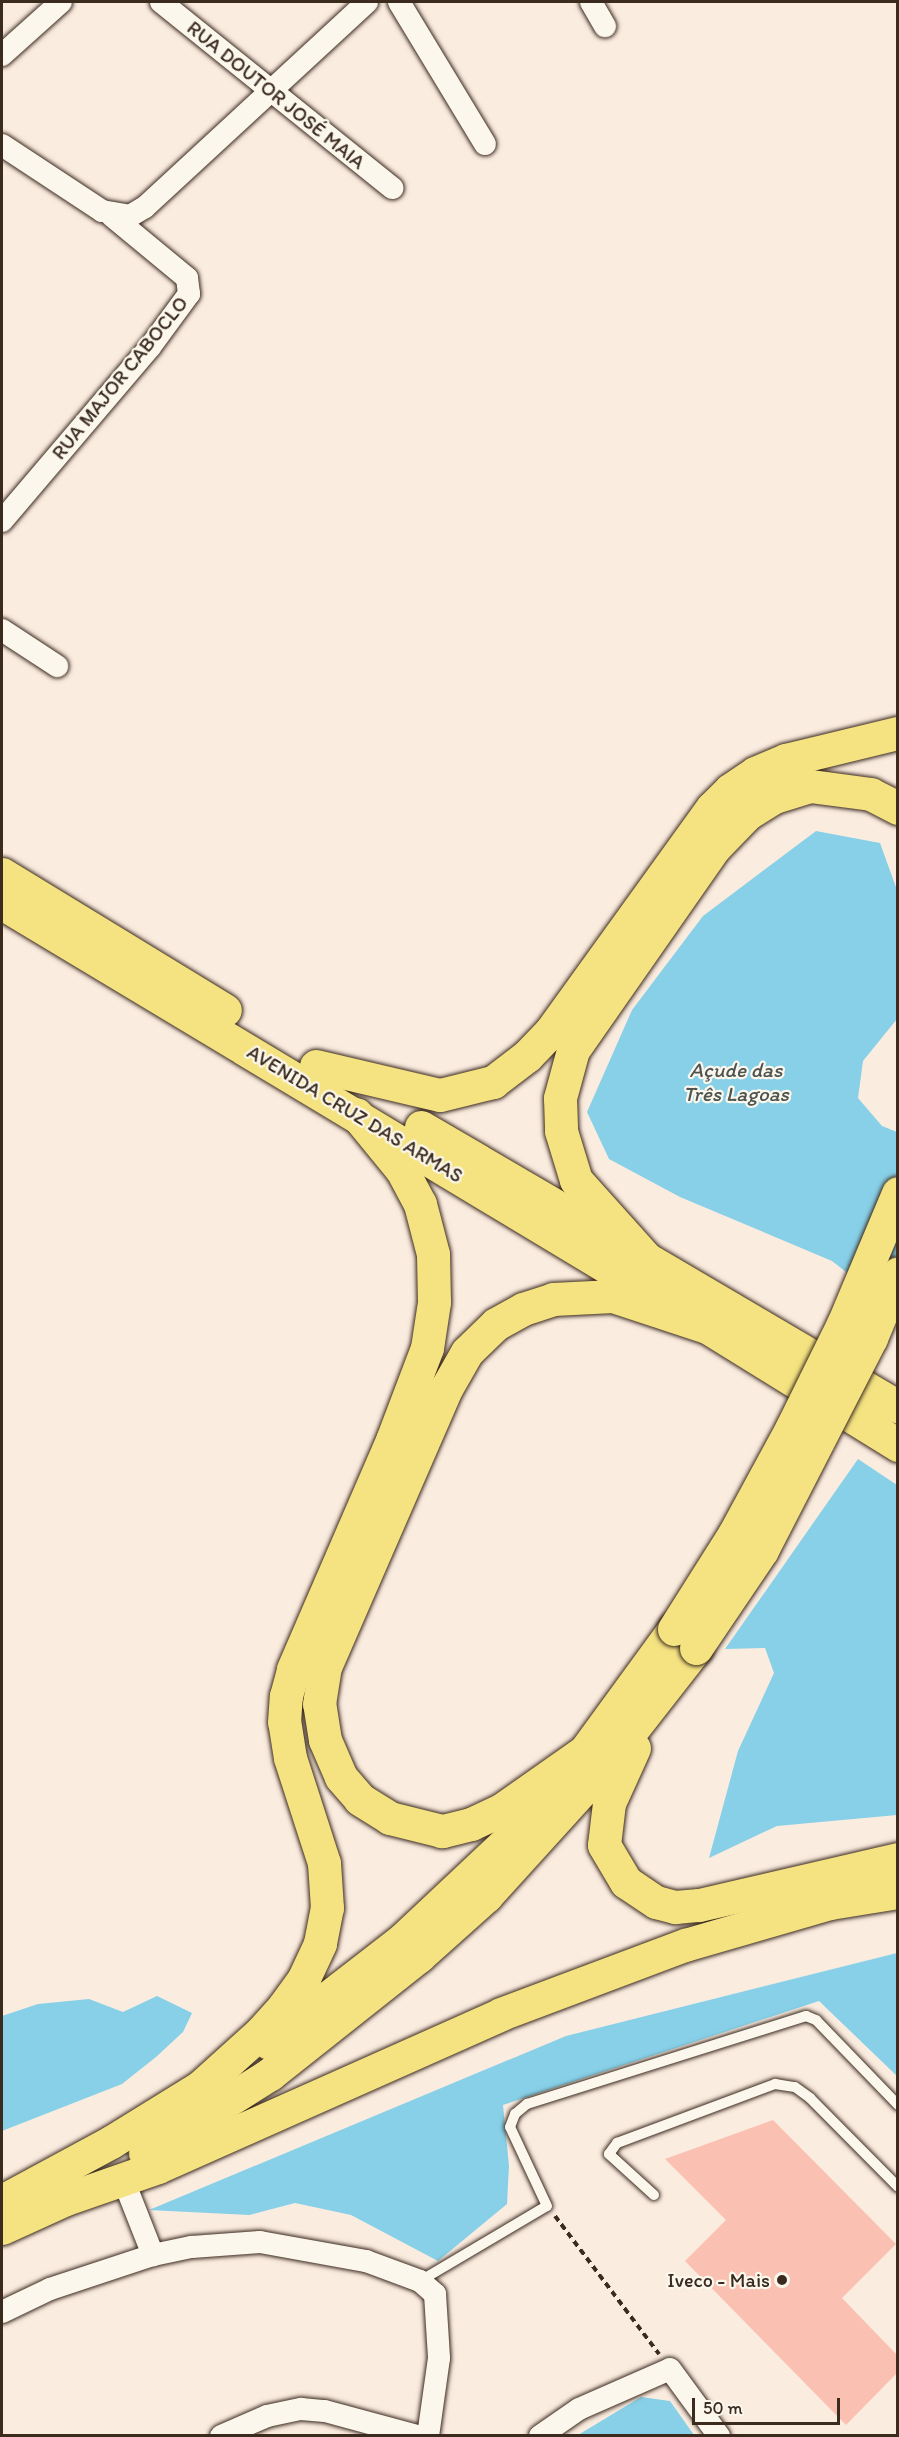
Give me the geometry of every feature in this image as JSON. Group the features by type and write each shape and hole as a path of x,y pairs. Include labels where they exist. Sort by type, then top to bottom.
{"main road":[{"path":"316,1066 440,1095 493,1082 527,1056 551,1030 712,808 730,790 755,773 786,760 897,733"},
{"path":"647,1259 594,1204 576,1180 565,1152 560,1098 573,1050 714,848 747,814 774,797 810,786 871,794 897,808"},
{"name":"AVENIDA CRUZ DAS ARMAS","path":"2,874 316,1066 897,1407"},
{"name":"AVENIDA CRUZ DAS ARMAS","path":"2,903 707,1327"},
{"path":"200,2088 260,2033 284,2006 304,1978 320,1943 327,1908 324,1863 290,1758 284,1722 286,1696 292,1669 392,1440 427,1348 434,1302 433,1254 420,1204 401,1169 356,1114"},
{"path":"897,1193 843,1324 792,1427 734,1534 651,1709 609,1803 604,1824 604,1845 614,1865 640,1894 675,1907 699,1905 897,1859"},
{"path":"2,2201 200,2088 277,2038 403,1939 516,1833 762,1550 871,1338 897,1273"},
{"path":"585,1751 501,1810 471,1824 442,1831 417,1827 390,1818 360,1799 341,1777 325,1740 319,1704 325,1667 447,1387 466,1352 496,1324 523,1309 578,1295 613,1296 707,1327 897,1445"},
{"path":"66,2199 270,2074 419,1956 533,1848 651,1709"},
{"path":"2,2228 66,2199 123,2179 501,2014 685,1945 830,1903 897,1892"}],"street":[{"path":"2,55 61,2"},
{"name":"RUA DOUTOR JOSÉ MAIA","path":"161,2 269,92 393,188"},
{"path":"112,216 130,216 145,207 367,2"},
{"path":"399,2 485,144"},
{"path":"591,2 605,26"},
{"name":"RUA MAJOR CABOCLO","path":"2,146 112,216 187,278 189,294 150,347 2,521"},
{"path":"2,630 57,666"},
{"path":"123,2179 153,2255"},
{"path":"2,2312 50,2289 153,2255 192,2247 260,2242 366,2261 420,2281 435,2294 437,2308 436,2393 428,2436"},
{"path":"540,2436 579,2409 670,2369 719,2436"},
{"path":"221,2436 267,2416 301,2409 325,2411 417,2436"}],"lane":[{"path":"420,2281 547,2206 513,2139 510,2127 521,2108 806,2016 816,2020 897,2105"},
{"path":"654,2196 609,2154 617,2143 775,2084 795,2087 810,2098 897,2187"}],"path":[{"path":"547,2206 670,2369"}],"water":[{"name":"Açude das Três Lagoas","path":"816,831 880,843 897,890 897,1019 863,1061 858,1098 882,1126 897,1132 897,1312 832,1261 680,1197 609,1159 587,1112 632,1010 703,916"},
{"path":"858,1459 897,1485 897,1815 777,1826 709,1858 738,1751 774,1673 765,1648 725,1649"},
{"path":"897,1953 897,2076 819,2001 503,2105 509,2166 507,2204 438,2261 351,2215 295,2203 249,2215 149,2210 566,2036"},
{"path":"157,1996 192,2013 183,2032 156,2057 122,2084 2,2131 2,2016 38,2004 89,1999 123,2012"},
{"path":"641,2397 670,2401 694,2435 578,2435"}],"building":[{"name":"Iveco - Mais","path":"773,2120 896,2244 842,2298 897,2355 897,2373 846,2425 685,2261 726,2220 665,2159"}],"place":[{"name":"Iveco - Mais","path":"782,2280"}]}
